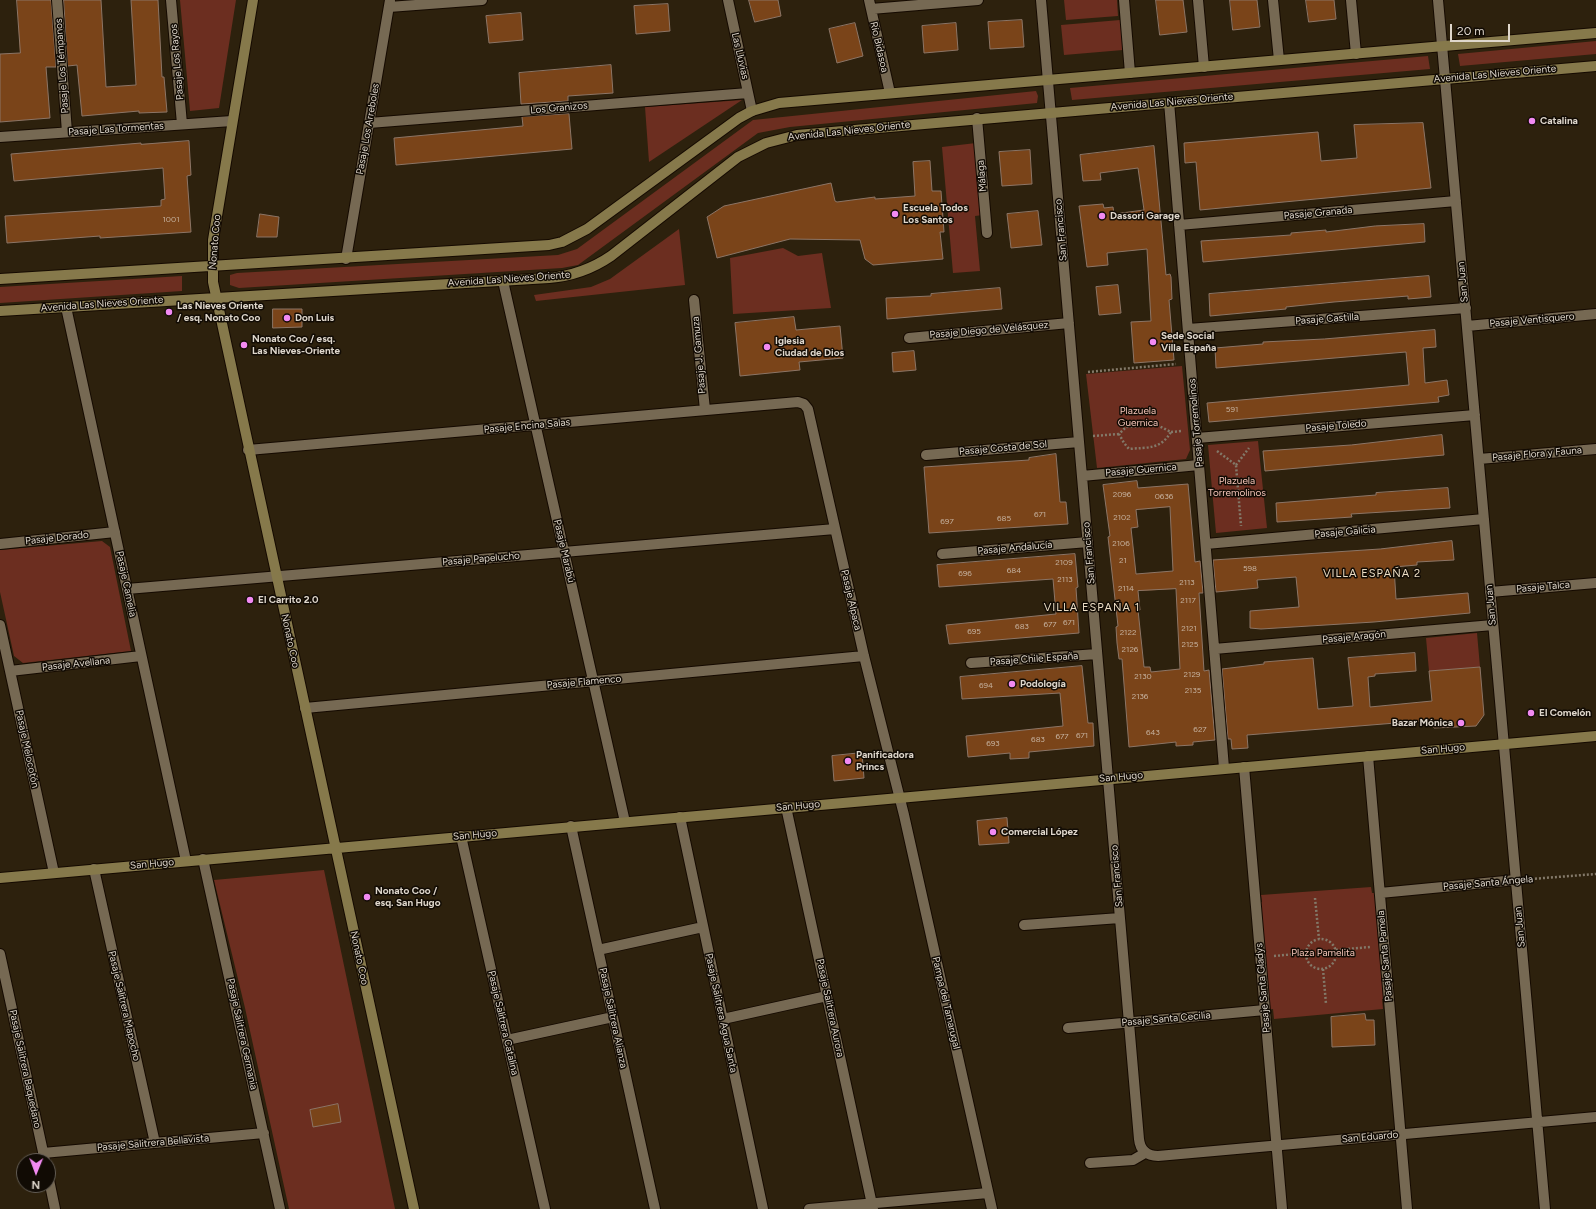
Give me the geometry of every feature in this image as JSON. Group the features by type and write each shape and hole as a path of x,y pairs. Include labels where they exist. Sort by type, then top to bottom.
{"street":[{"name":"Pasaje Los Témpanos","path":"57,0 68,132"},
{"name":"Pasaje Los Rayos","path":"171,0 182,124"},
{"name":"Nonato Coo","path":"253,0 213,240 212,267 215,297 414,1209"},
{"path":"390,3 482,0"},
{"name":"Las Lluvias","path":"728,0 752,111"},
{"path":"870,4 978,0"},
{"name":"San Francisco","path":"1041,0 1139,1144 1145,1152"},
{"path":"1124,0 1130,73"},
{"path":"1198,0 1204,67"},
{"path":"1274,0 1279,60"},
{"path":"1351,0 1356,54"},
{"name":"San Juan","path":"1438,0 1544,1209"},
{"name":"Pasaje Los Arreboles","path":"346,259 390,3"},
{"name":"Río Bidasoa","path":"870,4 890,93"},
{"path":"0,279 346,259 537,246 562,242 587,229 726,126 752,111 779,103 1596,33"},
{"name":"Avenida Las Nieves Oriente","path":"0,311 561,277 584,271 598,265 738,157 766,143 797,135 977,118 1596,66"},
{"name":"Los Granizos","path":"369,123 748,93"},
{"name":"Pasaje Torremolinos","path":"1169,102 1224,768"},
{"name":"Málaga","path":"977,118 987,233"},
{"name":"Pasaje Las Tormentas","path":"0,137 232,121"},
{"name":"Pasaje Granada","path":"1179,225 1456,201"},
{"name":"Pasaje Marabú","path":"503,281 625,822"},
{"name":"Pasaje J. Gamuza","path":"694,300 705,410"},
{"name":"Pasaje Camelia","path":"66,307 186,861"},
{"name":"Pasaje Castilla","path":"1188,329 1466,308"},
{"name":"Pasaje Ventisquero","path":"1467,326 1596,314"},
{"name":"Pasaje Diego de Velásquez","path":"909,338 1069,323"},
{"name":"Pasaje Encina Salas","path":"248,450 798,402 804,404"},
{"name":"Pasaje Alpaca","path":"804,404 808,409 864,656 899,797"},
{"name":"Pasaje Toledo","path":"1197,438 1475,415"},
{"name":"Pasaje Costa de Sol","path":"926,454 1079,439"},
{"name":"Pasaje Flora y Fauna","path":"1479,459 1596,449"},
{"name":"Pasaje Guernica","path":"1082,476 1199,465"},
{"name":"Pasaje Galicia","path":"1206,544 1484,519"},
{"name":"Pasaje Papelucho","path":"127,590 835,529"},
{"name":"Pasaje Dorado","path":"0,544 115,532"},
{"name":"Pasaje Andalucía","path":"942,554 1088,542"},
{"name":"Pasaje Talca","path":"1490,592 1596,583"},
{"name":"Pasaje Melocotón","path":"0,625 54,873"},
{"name":"Pasaje Aragón","path":"1214,649 1493,625"},
{"name":"Pasaje Chile España","path":"971,663 1097,654"},
{"name":"Pasaje Avellana","path":"10,671 142,656"},
{"name":"Pasaje Flamenco","path":"305,708 864,656"},
{"name":"San Hugo","path":"0,878 1108,778 1596,736"},
{"name":"Pasaje Santa Pamela","path":"1368,756 1407,1209"},
{"name":"Pasaje Santa Gladys","path":"1244,767 1245,796 1261,958 1282,1209"},
{"name":"Pampa del Tamarugal","path":"899,797 992,1209"},
{"name":"Pasaje Salitrera Aurora","path":"786,807 873,1206"},
{"name":"Pasaje Salitrera Agua Santa","path":"680,817 763,1209"},
{"name":"Pasaje Salitrera Alianza","path":"571,826 656,1209"},
{"name":"Pasaje Salitrera Catalina","path":"461,836 545,1209"},
{"name":"Pasaje Salitrera Germania","path":"203,860 280,1209"},
{"name":"Pasaje Salitrera Mapocho","path":"94,869 155,1143"},
{"name":"Pasaje Santa Ángela","path":"1380,893 1516,880"},
{"path":"1024,925 1120,918"},
{"path":"598,950 703,927"},
{"name":"Pasaje Salitrera Baquedano","path":"0,954 4,994 43,1153"},
{"path":"723,1019 827,996"},
{"name":"Pasaje Santa Cecilia","path":"1068,1028 1265,1010"},
{"path":"507,1040 613,1017"},
{"name":"San Eduardo","path":"1145,1152 1158,1156 1596,1117"},
{"name":"Pasaje Salitrera Bellavista","path":"56,1155 155,1143 264,1133"},
{"path":"1090,1163 1133,1160 1145,1152"},
{"path":"52,1193 55,1209"},
{"path":"809,1209 873,1206 988,1193"}],"path":[{"path":"1074,374 1191,362"},
{"path":"1079,439 1119,434 1126,427 1157,425 1171,432 1166,442 1159,446 1129,448 1119,434"},
{"path":"1197,438 1236,465 1242,541"},
{"name":"Pasaje Santa Ángela","path":"1516,880 1596,874"},
{"path":"1315,898 1319,939"},
{"path":"1319,939 1330,942 1337,954 1333,964 1323,969 1314,968 1310,965 1306,953 1311,942 1319,939"},
{"path":"1336,950 1384,946"},
{"path":"1261,958 1306,953"},
{"path":"1323,969 1326,1004"}],"green space":[{"path":"180,0 236,0 219,108 190,111"},
{"path":"1064,0 1117,0 1118,16 1066,20"},
{"path":"1120,20 1123,50 1064,55 1061,25"},
{"path":"1596,41 1596,54 1460,66 1458,54"},
{"path":"1428,56 1430,69 1072,100 1070,88"},
{"path":"1036,91 1038,96 1037,103 790,127 758,133 578,265 562,268 239,288 230,285 230,275 237,273 558,255 577,249 753,120"},
{"path":"742,100 649,162 645,107"},
{"path":"976,143 983,215 975,216 980,271 953,273 942,147"},
{"path":"679,229 685,285 536,301 534,295 591,287 610,279"},
{"path":"783,248 798,256 822,253 831,308 733,314 730,258"},
{"path":"182,276 182,291 0,303 0,287"},
{"name":"Plazuela Guernica","path":"1182,366 1190,450 1186,459 1097,468 1086,374"},
{"name":"Plazuela Torremolinos","path":"1258,441 1267,528 1216,533 1208,445"},
{"path":"102,541 110,547 131,651 23,663 14,656 0,592 0,550"},
{"path":"1477,633 1480,667 1429,671 1426,638"},
{"path":"324,870 395,1209 289,1209 245,1008 214,880"},
{"name":"Plaza Pamelita","path":"1371,887 1372,893 1380,893 1389,998 1382,999 1383,1009 1274,1019 1273,1009 1265,1010 1256,903 1262,902 1261,895"}],"building":[{"path":"17,0 51,0 56,67 46,67 50,118 0,122 0,54 20,53"},
{"path":"64,0 101,0 106,87 136,85 131,0 158,0 162,77 164,77 167,112 139,113 139,111 82,116 77,65 68,66"},
{"path":"749,0 778,0 781,16 755,22"},
{"path":"1156,0 1183,0 1187,32 1160,35"},
{"path":"1230,0 1257,0 1260,27 1233,30"},
{"path":"1306,0 1334,0 1336,19 1309,22"},
{"path":"668,4 670,31 636,34 634,6"},
{"path":"521,13 523,40 489,43 486,16"},
{"path":"1022,20 1024,47 990,49 988,22"},
{"path":"855,23 863,56 837,63 829,29"},
{"path":"956,23 958,50 924,53 922,26"},
{"path":"611,65 613,93 568,96 568,101 521,104 519,73"},
{"path":"569,114 572,149 396,165 394,138 523,126 522,117"},
{"path":"1423,123 1431,188 1200,210 1196,162 1185,163 1184,143 1318,132 1321,161 1357,158 1354,125"},
{"path":"189,141 191,175 187,176 191,232 100,238 100,236 7,243 5,216 161,206 161,200 165,199 163,168 14,181 11,154 141,143"},
{"path":"1154,146 1166,275 1170,274 1171,277 1172,299 1169,300 1174,360 1134,363 1131,322 1151,321 1147,249 1107,253 1108,265 1087,267 1079,206 1103,204 1104,208 1113,207 1114,214 1144,210 1138,168 1100,173 1101,180 1083,181 1080,155"},
{"path":"1030,150 1032,184 1002,186 999,152"},
{"path":"930,161 932,191 941,191 944,232 940,232 943,259 873,265 865,259 860,240 790,239 717,258 707,217 724,206 831,183 835,201 837,202 875,197 875,199 915,196 913,162"},
{"path":"1038,211 1042,245 1011,248 1007,214"},
{"path":"260,214 279,217 277,237 257,237"},
{"path":"1424,224 1425,242 1203,262 1201,241 1291,235 1291,233 1326,230 1326,232 1375,226"},
{"path":"1429,276 1431,297 1408,299 1408,296 1334,302 1286,307 1286,309 1210,316 1209,294"},
{"path":"1118,285 1121,313 1099,315 1096,287"},
{"path":"1000,288 1002,309 887,319 886,298 931,296 931,294"},
{"name":"Don Luis","path":"273,309 302,309 302,327 273,328"},
{"name":"Iglesia Ciudad de Dios","path":"794,317 796,330 840,326 843,358 799,362 800,370 740,376 735,323"},
{"path":"1435,330 1436,347 1423,348 1425,383 1447,380 1449,395 1438,397 1439,402 1209,422 1207,403 1409,385 1406,352 1216,368 1215,348 1263,344 1263,342 1324,339"},
{"path":"914,351 916,370 893,372 892,353"},
{"path":"1442,435 1444,455 1265,471 1263,451 1351,445"},
{"path":"1056,454 1060,502 1066,502 1068,524 929,533 924,467 1029,460 1029,458"},
{"path":"1137,481 1138,488 1188,484 1195,562 1200,561 1203,593 1199,593 1204,671 1209,670 1215,740 1193,742 1193,745 1176,746 1176,742 1129,747 1122,659 1119,659 1117,643 1116,627 1118,626 1108,537 1110,536 1103,485","holes":["1170,507 1173,571 1136,574 1131,528 1138,527 1136,510","1176,589 1180,669 1151,672 1150,667 1144,667 1138,610 1140,610 1138,591"]},
{"path":"1448,488 1450,508 1351,514 1352,517 1277,522 1276,503 1376,495 1376,493"},
{"path":"1452,541 1454,560 1417,562 1417,565 1394,567 1396,599 1468,593 1470,613 1374,622 1261,629 1250,628 1250,611 1299,607 1296,577 1257,580 1258,588 1216,592 1213,560 1380,549"},
{"path":"1075,554 1078,587 1076,588 1079,633 949,644 946,625 1056,614 1053,579 939,587 937,565"},
{"path":"1415,653 1416,671 1375,674 1375,676 1368,677 1370,707 1432,701 1429,671 1480,667 1484,715 1476,726 1434,728 1433,720 1247,735 1248,748 1232,749 1231,739 1228,739 1222,669 1264,664 1264,662 1313,658 1318,709 1353,706 1348,658"},
{"path":"1082,666 1088,723 1093,723 1094,746 1029,752 1029,758 1010,759 1010,753 968,757 966,736 1063,726 1060,693 962,699 960,677"},
{"name":"Panificadora Princs","path":"862,753 864,778 834,781 832,756"},
{"name":"Comercial López","path":"1007,818 1009,843 979,845 977,821"},
{"path":"1365,1014 1366,1020 1374,1020 1375,1045 1332,1047 1331,1017"},
{"path":"338,1104 341,1122 313,1127 310,1110"}],"place":[{"name":"Catalina","path":"1532,121"},
{"name":"Escuela Todos Los Santos","path":"895,214"},
{"name":"Dassori Garage","path":"1102,216"},
{"name":"Las Nieves Oriente / esq. Nonato Coo","path":"169,312"},
{"name":"Don Luis","path":"287,318"},
{"name":"Sede Social Villa España","path":"1153,342"},
{"name":"Nonato Coo / esq. Las Nieves-Oriente","path":"244,345"},
{"name":"Iglesia Ciudad de Dios","path":"767,347"},
{"name":"El Carrito 2.0","path":"250,600"},
{"name":"Podología","path":"1012,684"},
{"name":"El Comelón","path":"1531,713"},
{"name":"Bazar Mónica","path":"1461,723"},
{"name":"Panificadora Princs","path":"848,761"},
{"name":"Comercial López","path":"993,832"},
{"name":"Nonato Coo / esq. San Hugo","path":"367,897"}],"district":[{"name":"VILLA ESPAÑA 2","path":"1372,574"},
{"name":"VILLA ESPAÑA 1","path":"1092,608"}]}
